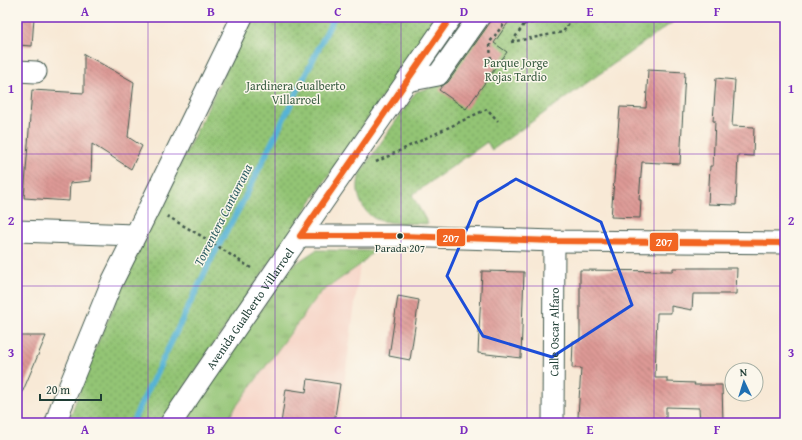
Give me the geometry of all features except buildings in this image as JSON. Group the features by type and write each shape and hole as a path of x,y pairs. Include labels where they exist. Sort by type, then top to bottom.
{"street":[{"path":"56,423 64,399 112,282 242,17"},
{"name":"Avenida Gualberto Villarroel","path":"171,423 244,314 300,236 451,17"},
{"path":"407,82 438,75 480,17"},
{"path":"17,231 135,235"},
{"path":"300,236 400,236 554,242 785,243"},
{"name":"Calle Oscar Alfaro","path":"553,423 554,242"}],"path":[{"path":"491,65 490,42 509,17"},
{"path":"529,17 511,42 563,32 573,17"},
{"path":"524,24 548,20 550,17"},
{"path":"376,162 487,109 498,121"},
{"path":"166,215 204,237 255,271"}],"highlighted area":[{"path":"516,179 601,222 632,305 552,357 483,336 447,276 478,202"}],"shaded area":[{"path":"360,265 339,423 226,423 235,408 320,293"}],"green space":[{"name":"Jardinera Gualberto Villarroel","path":"252,17 437,17 160,423 68,423 94,351 147,232"},
{"name":"Parque Jorge Rojas Tardio","path":"488,17 680,17 492,150 487,142 412,195 428,224 393,223 376,219 367,212 359,197 358,182 360,173 416,92 440,84"},
{"path":"316,250 374,251 360,265 320,293 235,408 226,423 185,423 220,368 292,266"}],"waterway":[{"name":"Torrentera Cantarrana","path":"132,423 213,256 241,205 334,17"}],"transit line":[{"name":"207","path":"300,236 451,17"},
{"name":"207","path":"300,236 400,236 554,241 785,243"}],"place":[{"name":"Parada 207","path":"400,236"}]}
